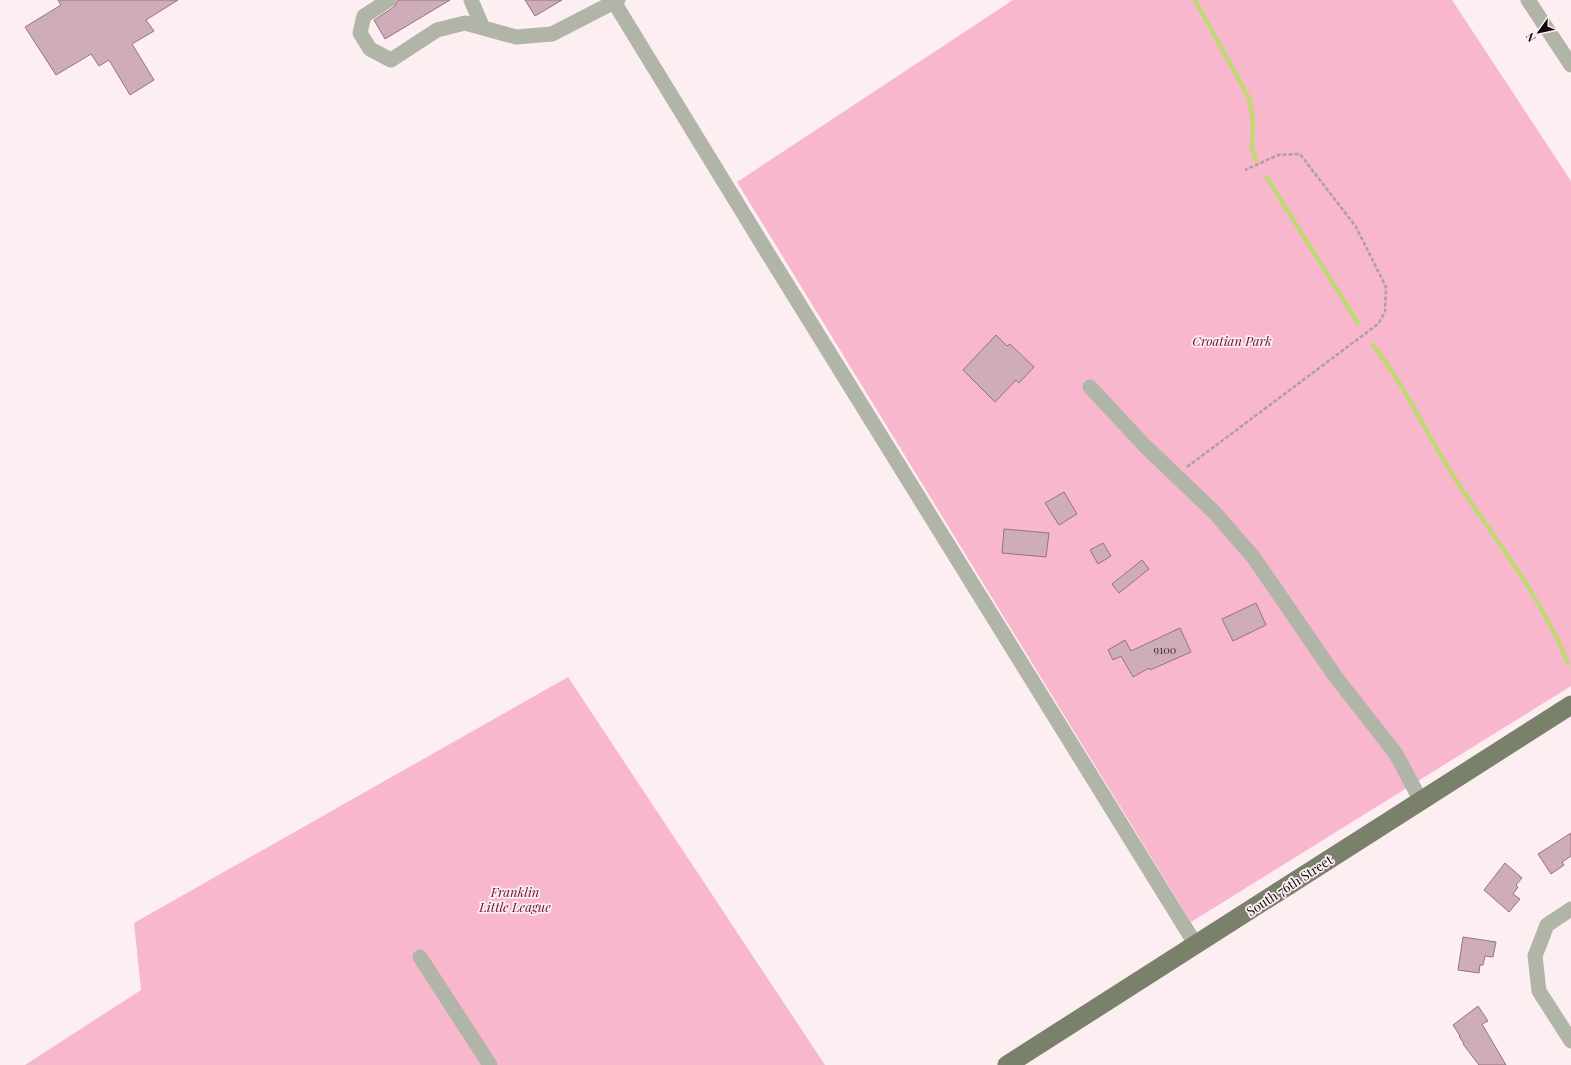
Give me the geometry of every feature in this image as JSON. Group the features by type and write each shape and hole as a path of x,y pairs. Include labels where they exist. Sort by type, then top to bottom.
{"main road":[{"name":"South 76th Street","path":"1007,1065 1571,705"}],"street":[{"path":"389,0 364,16 360,33 370,49 391,60 437,30 465,24 516,37 552,34 616,1 775,266 1196,945"},
{"path":"471,0 483,28"},
{"path":"1528,0 1571,65"},
{"path":"1090,388 1145,446 1215,513 1254,558 1335,676 1396,754 1421,800"},
{"path":"1571,909 1547,925 1535,956 1539,991 1571,1040"},
{"path":"420,957 490,1065"}],"path":[{"path":"1176,475 1378,324 1385,312 1386,287 1356,227 1300,154 1278,155 1245,170"}],"green space":[{"name":"Croatian Park","path":"1013,0 1452,0 1571,181 1571,686 1191,922 737,182"},
{"name":"Franklin Little League","path":"568,677 825,1065 25,1065 141,990 134,923"}],"building":[{"path":"58,0 178,0 146,20 154,31 132,44 154,80 130,95 109,60 99,66 91,54 56,75 25,27 61,5"},
{"path":"398,0 450,0 385,39 374,20 394,7"},
{"path":"525,0 562,0 535,16"},
{"path":"996,335 1007,346 1010,344 1034,367 1019,383 1016,380 995,402 963,370"},
{"path":"1064,492 1077,514 1059,525 1045,503"},
{"path":"1004,529 1049,533 1046,557 1002,553"},
{"path":"1103,543 1111,556 1098,564 1090,550"},
{"path":"1142,560 1149,569 1119,593 1112,584"},
{"path":"1256,603 1266,625 1233,641 1222,619"},
{"path":"1180,628 1191,652 1150,670 1149,668 1133,677 1121,656 1113,660 1108,650 1125,640 1131,651"},
{"path":"1571,833 1571,856 1562,862 1564,865 1551,874 1538,854"},
{"path":"1505,863 1522,878 1516,885 1518,887 1513,894 1520,899 1509,912 1484,890"},
{"path":"1463,937 1496,942 1493,957 1485,956 1483,965 1480,965 1479,973 1458,970"},
{"path":"1478,1006 1488,1021 1482,1024 1506,1065 1479,1065 1463,1044 1453,1025"}],"waterway":[{"path":"1195,0 1249,98 1253,120 1252,149 1256,160"},
{"path":"1267,178 1358,323"},
{"path":"1373,345 1395,376 1454,477 1516,567 1544,614 1568,663"}]}
